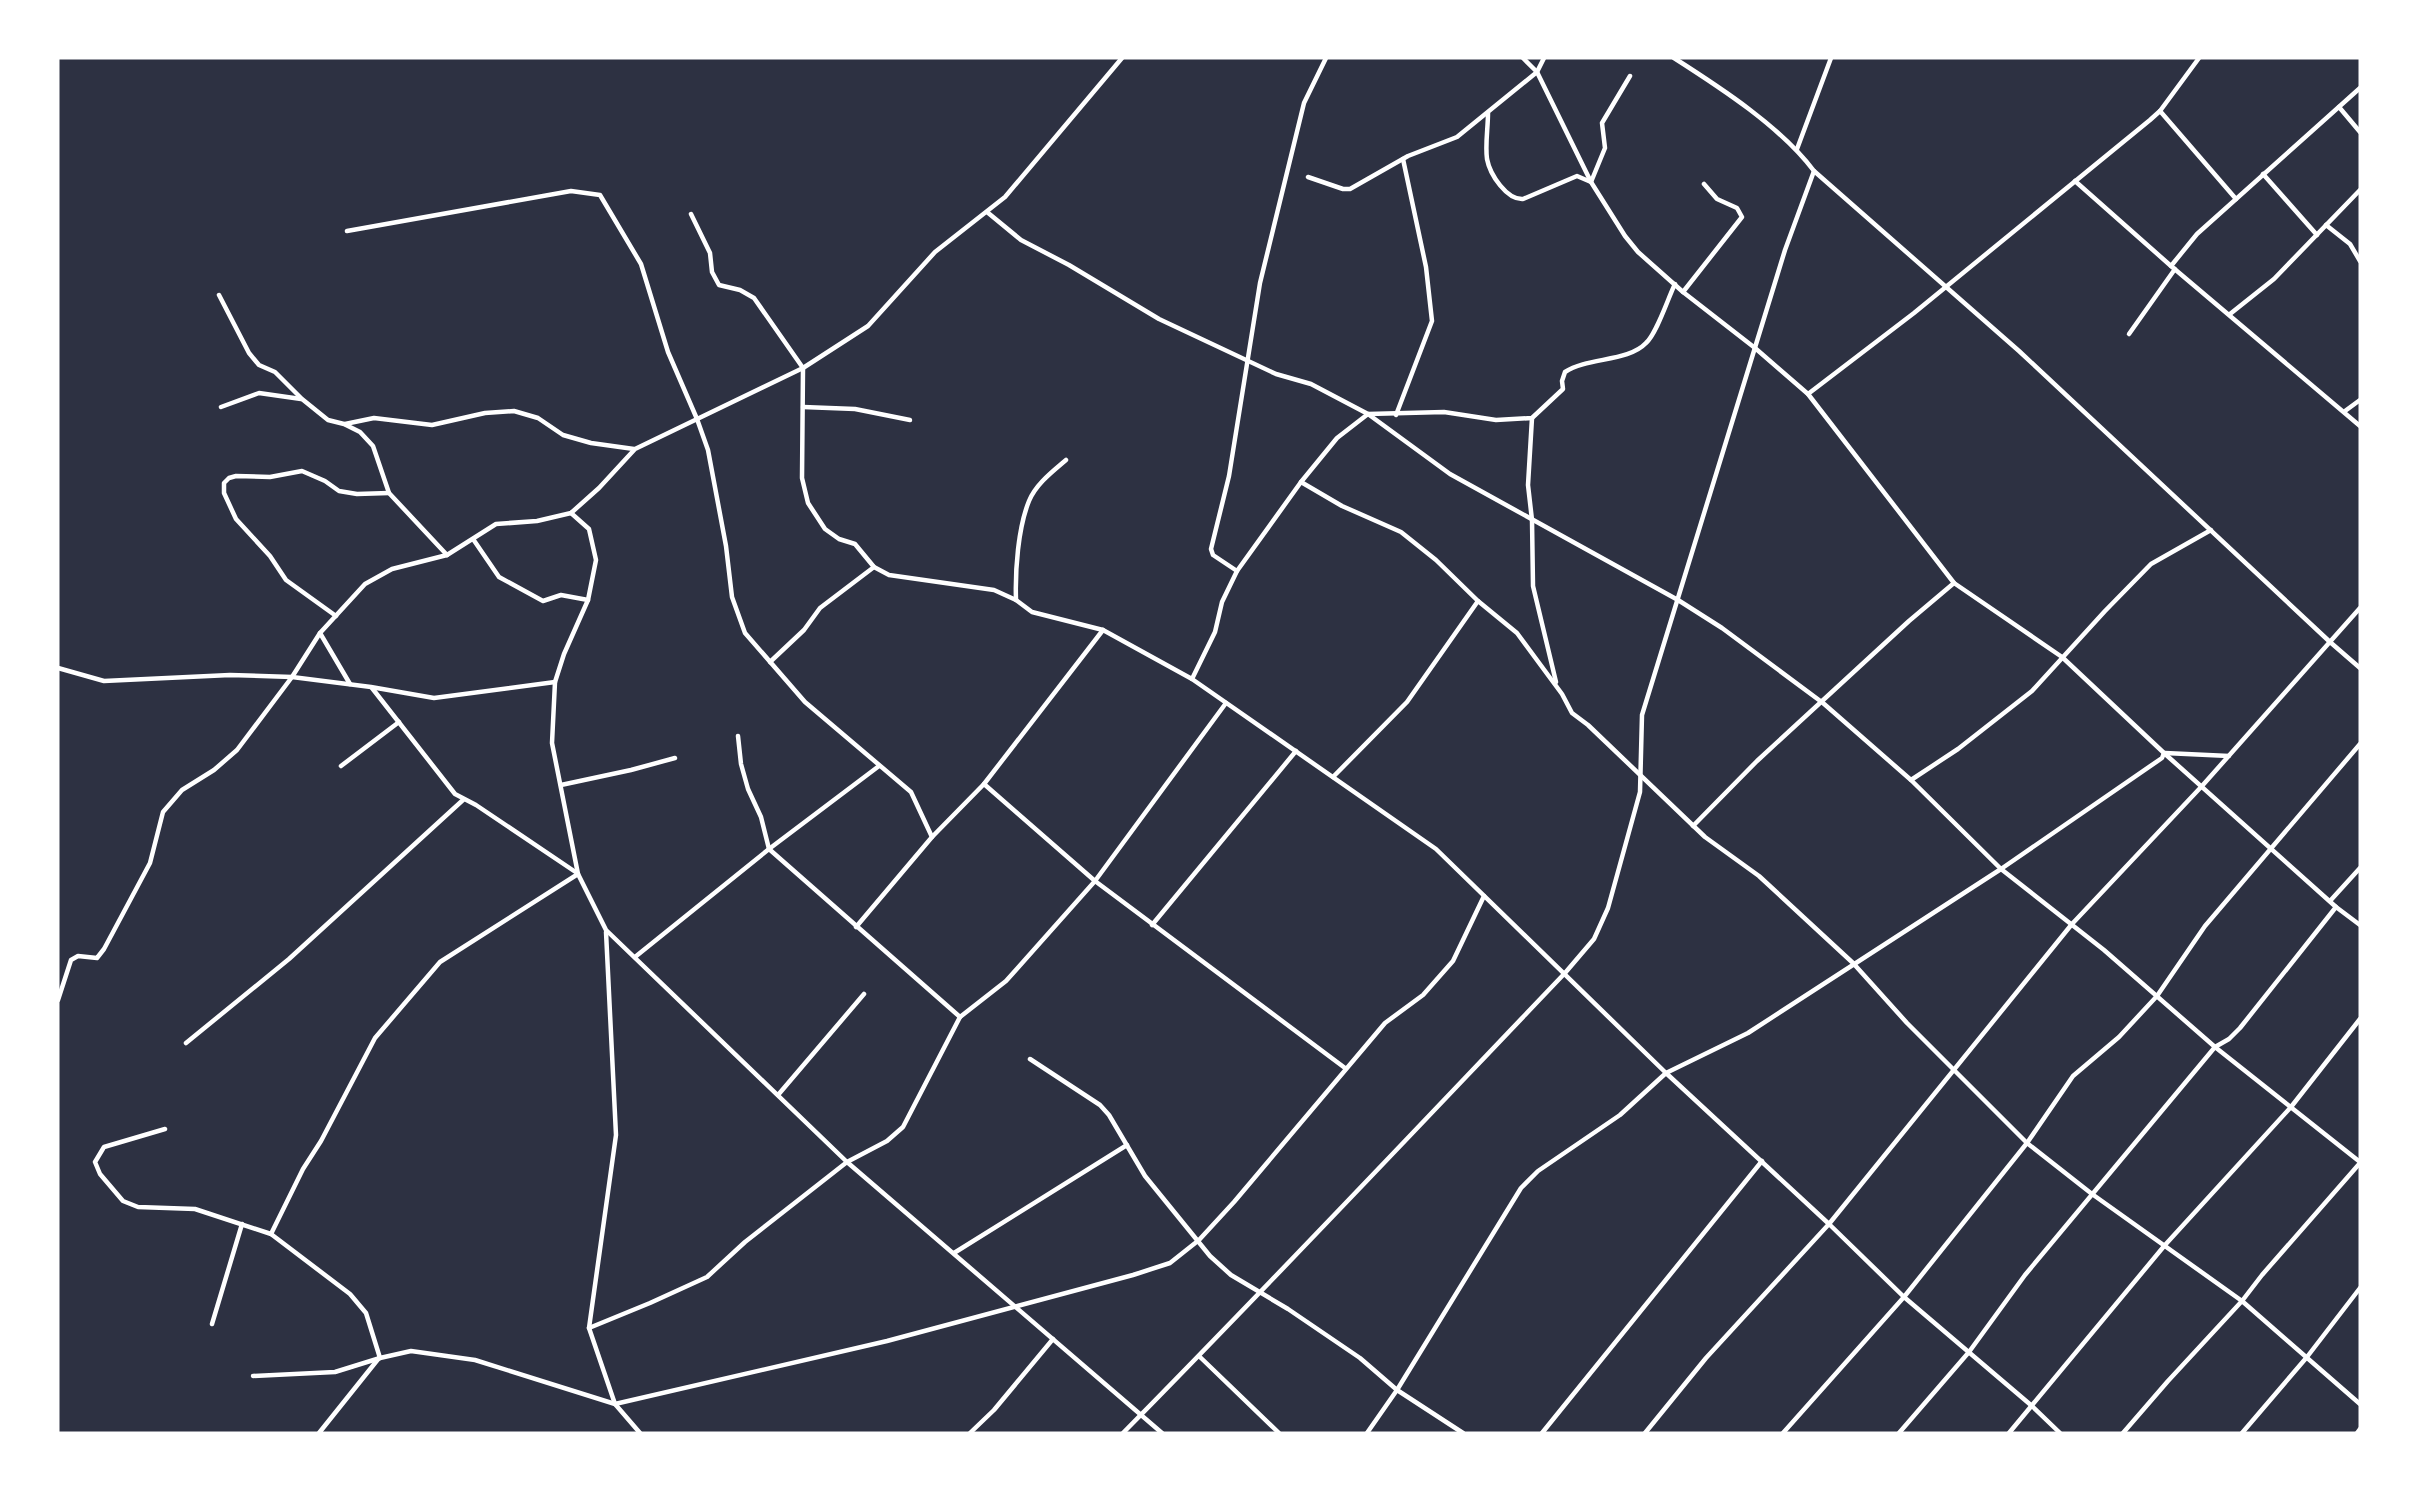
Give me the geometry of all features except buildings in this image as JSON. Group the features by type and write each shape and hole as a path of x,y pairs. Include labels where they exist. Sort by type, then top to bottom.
{"street":[{"path":"58,1000 71,960 78,956 97,958 104,949 150,863 163,812 182,790 214,770 237,750 292,677 320,633 365,584 393,569 447,555 496,524 537,521 571,513 599,488 635,449 803,368 868,326 935,253 1005,197 1122,58"},
{"path":"1237,571 1213,555 1211,550 1228,476 1261,283 1304,103 1326,58"},
{"path":"1523,58 1537,72 1591,182 1638,252 1808,394 1954,583 2062,657 2164,753 2336,907 2360,925"},
{"path":"1308,177 1350,189 1404,159 1457,137 1537,72 1544,58"},
{"path":"1674,58 1710,81 1797,149 1814,171 2019,351 2360,668"},
{"path":"1797,149 1831,58"},
{"path":"1808,394 1946,288 2160,111 2199,58"},
{"path":"1591,182 1605,148 1602,123 1630,76"},
{"path":"2129,334 2197,234 2360,88"},
{"path":"2339,107 2360,132"},
{"path":"2160,111 2236,200"},
{"path":"1488,113 1487,159 1505,194 1515,200 1523,200 1577,176 1591,182"},
{"path":"1396,415 1432,321 1426,267 1404,159"},
{"path":"1123,1433 1200,1357 1565,973 1594,939 1608,908 1640,792 1642,715 1785,250 1814,171"},
{"path":"2263,174 2317,235"},
{"path":"2075,181 2360,426"},
{"path":"1683,292 1742,217 1737,208 1717,200 1704,184"},
{"path":"2230,314 2274,279 2360,190"},
{"path":"347,231 571,191 600,195 641,264 668,352 708,450 726,546 732,597 745,633 805,702 911,792 932,837"},
{"path":"987,212 1021,240 1069,265 1159,319 1276,374 1311,384 1368,414 1450,474 1678,600 1722,628 1823,703 1912,780 2001,869 2071,924 2215,1047 2360,1163 2242,1301 2123,1433"},
{"path":"691,214 710,253 714,279 719,285 740,290 754,298 803,368 802,478 808,503 825,529 839,539 855,544 874,566 888,575 994,590 1016,600 1032,612 1103,630 1192,679 1436,849 1666,1073 1904,1297 2060,1433"},
{"path":"2326,225 2350,244 2360,261"},
{"path":"1192,679 1215,632 1222,602 1237,571 1301,482 1337,438 1368,414 1444,412 1496,420 1532,418 1563,390 1565,372 1575,365 1626,354 1646,343 1675,284"},
{"path":"219,295 249,353 259,365 275,372 328,420 360,432 373,446 388,493 447,555"},
{"path":"222,407 259,393 302,399"},
{"path":"2345,411 2360,400"},
{"path":"803,407 855,409 910,420"},
{"path":"344,424 374,418 432,425 514,411 538,418 563,435 591,443 635,449"},
{"path":"1532,418 1528,485 1532,520 1533,586 1556,686"},
{"path":"1016,600 1014,569 1029,501 1044,479 1066,460"},
{"path":"336,616 286,580 270,556 236,519 224,493 224,483 236,476 270,477 302,471 325,481 339,491 357,495 388,493"},
{"path":"1301,482 1342,506 1401,532 1436,560 1478,601 1517,633 1556,686 1572,713 1588,725 1693,826 1759,876 1853,963 1906,1023 2027,1143 2092,1194 2242,1301 2360,1404"},
{"path":"571,513 589,529 596,561 588,600 564,654 555,682 552,743 578,874 606,930 847,1162 1162,1433"},
{"path":"1912,780 1958,749 2032,691 2151,564 2211,530"},
{"path":"473,539 499,577 544,601 561,595 588,600"},
{"path":"770,662 804,630 820,608 874,566"},
{"path":"1693,826 1757,761 1954,583"},
{"path":"1333,777 1407,702 1478,601"},
{"path":"1645,1433 1706,1359 1829,1224 2071,924 2202,786 2360,608"},
{"path":"856,927 932,837 984,784 1103,630"},
{"path":"320,633 350,684"},
{"path":"58,668 104,681 230,675 292,677 434,698 555,682"},
{"path":"371,687 455,794 476,805 578,874"},
{"path":"589,1328 707,1277 745,1242 847,1162 887,1141 903,1127 960,1017 1006,981 1095,881 1226,703"},
{"path":"341,766 398,722"},
{"path":"738,736 741,764 748,789 761,817 769,849 960,1017"},
{"path":"1783,1433 1904,1297 2027,1143 2073,1076 2111,1045 2157,996 2205,926 2360,744"},
{"path":"1152,925 1296,751"},
{"path":"2164,753 2229,756"},
{"path":"1367,1433 1397,1390 1521,1188 1538,1171 1620,1115 1666,1073 1748,1033 2001,869 2162,758 2164,753"},
{"path":"561,785 676,758"},
{"path":"635,957 769,849 880,766"},
{"path":"984,784 1095,881 1345,1068"},
{"path":"186,1043 289,959 463,800"},
{"path":"2330,901 2360,868"},
{"path":"271,1234 303,1169 321,1141 375,1038 440,962 578,874"},
{"path":"253,1376 335,1371 411,1352 475,1360 615,1404 887,1341 1170,1263 1199,1240 1234,1202 1385,1023 1423,995 1453,961 1484,895"},
{"path":"1899,1433 1969,1352 2025,1275 2092,1194 2215,1047 2229,1039 2240,1028 2336,907"},
{"path":"606,930 616,1135 589,1328 615,1404 640,1433"},
{"path":"778,1095 864,994"},
{"path":"2009,1433 2165,1245 2291,1107 2360,1019"},
{"path":"1030,1059 1100,1105 1109,1115 1145,1176 1210,1256 1231,1275 1360,1359 1397,1390 1463,1433"},
{"path":"165,1129 104,1147 95,1162 100,1174 114,1192 123,1201 138,1207 195,1209 271,1234 350,1294 366,1313 380,1358"},
{"path":"954,1254 1127,1145"},
{"path":"1542,1433 1762,1161"},
{"path":"212,1324 242,1224"},
{"path":"2242,1433 2307,1357 2360,1288"},
{"path":"970,1433 994,1410 1053,1339"},
{"path":"1200,1357 1279,1433"},
{"path":"319,1433 380,1358"},
{"path":"2357,1433 2360,1429"}]}
